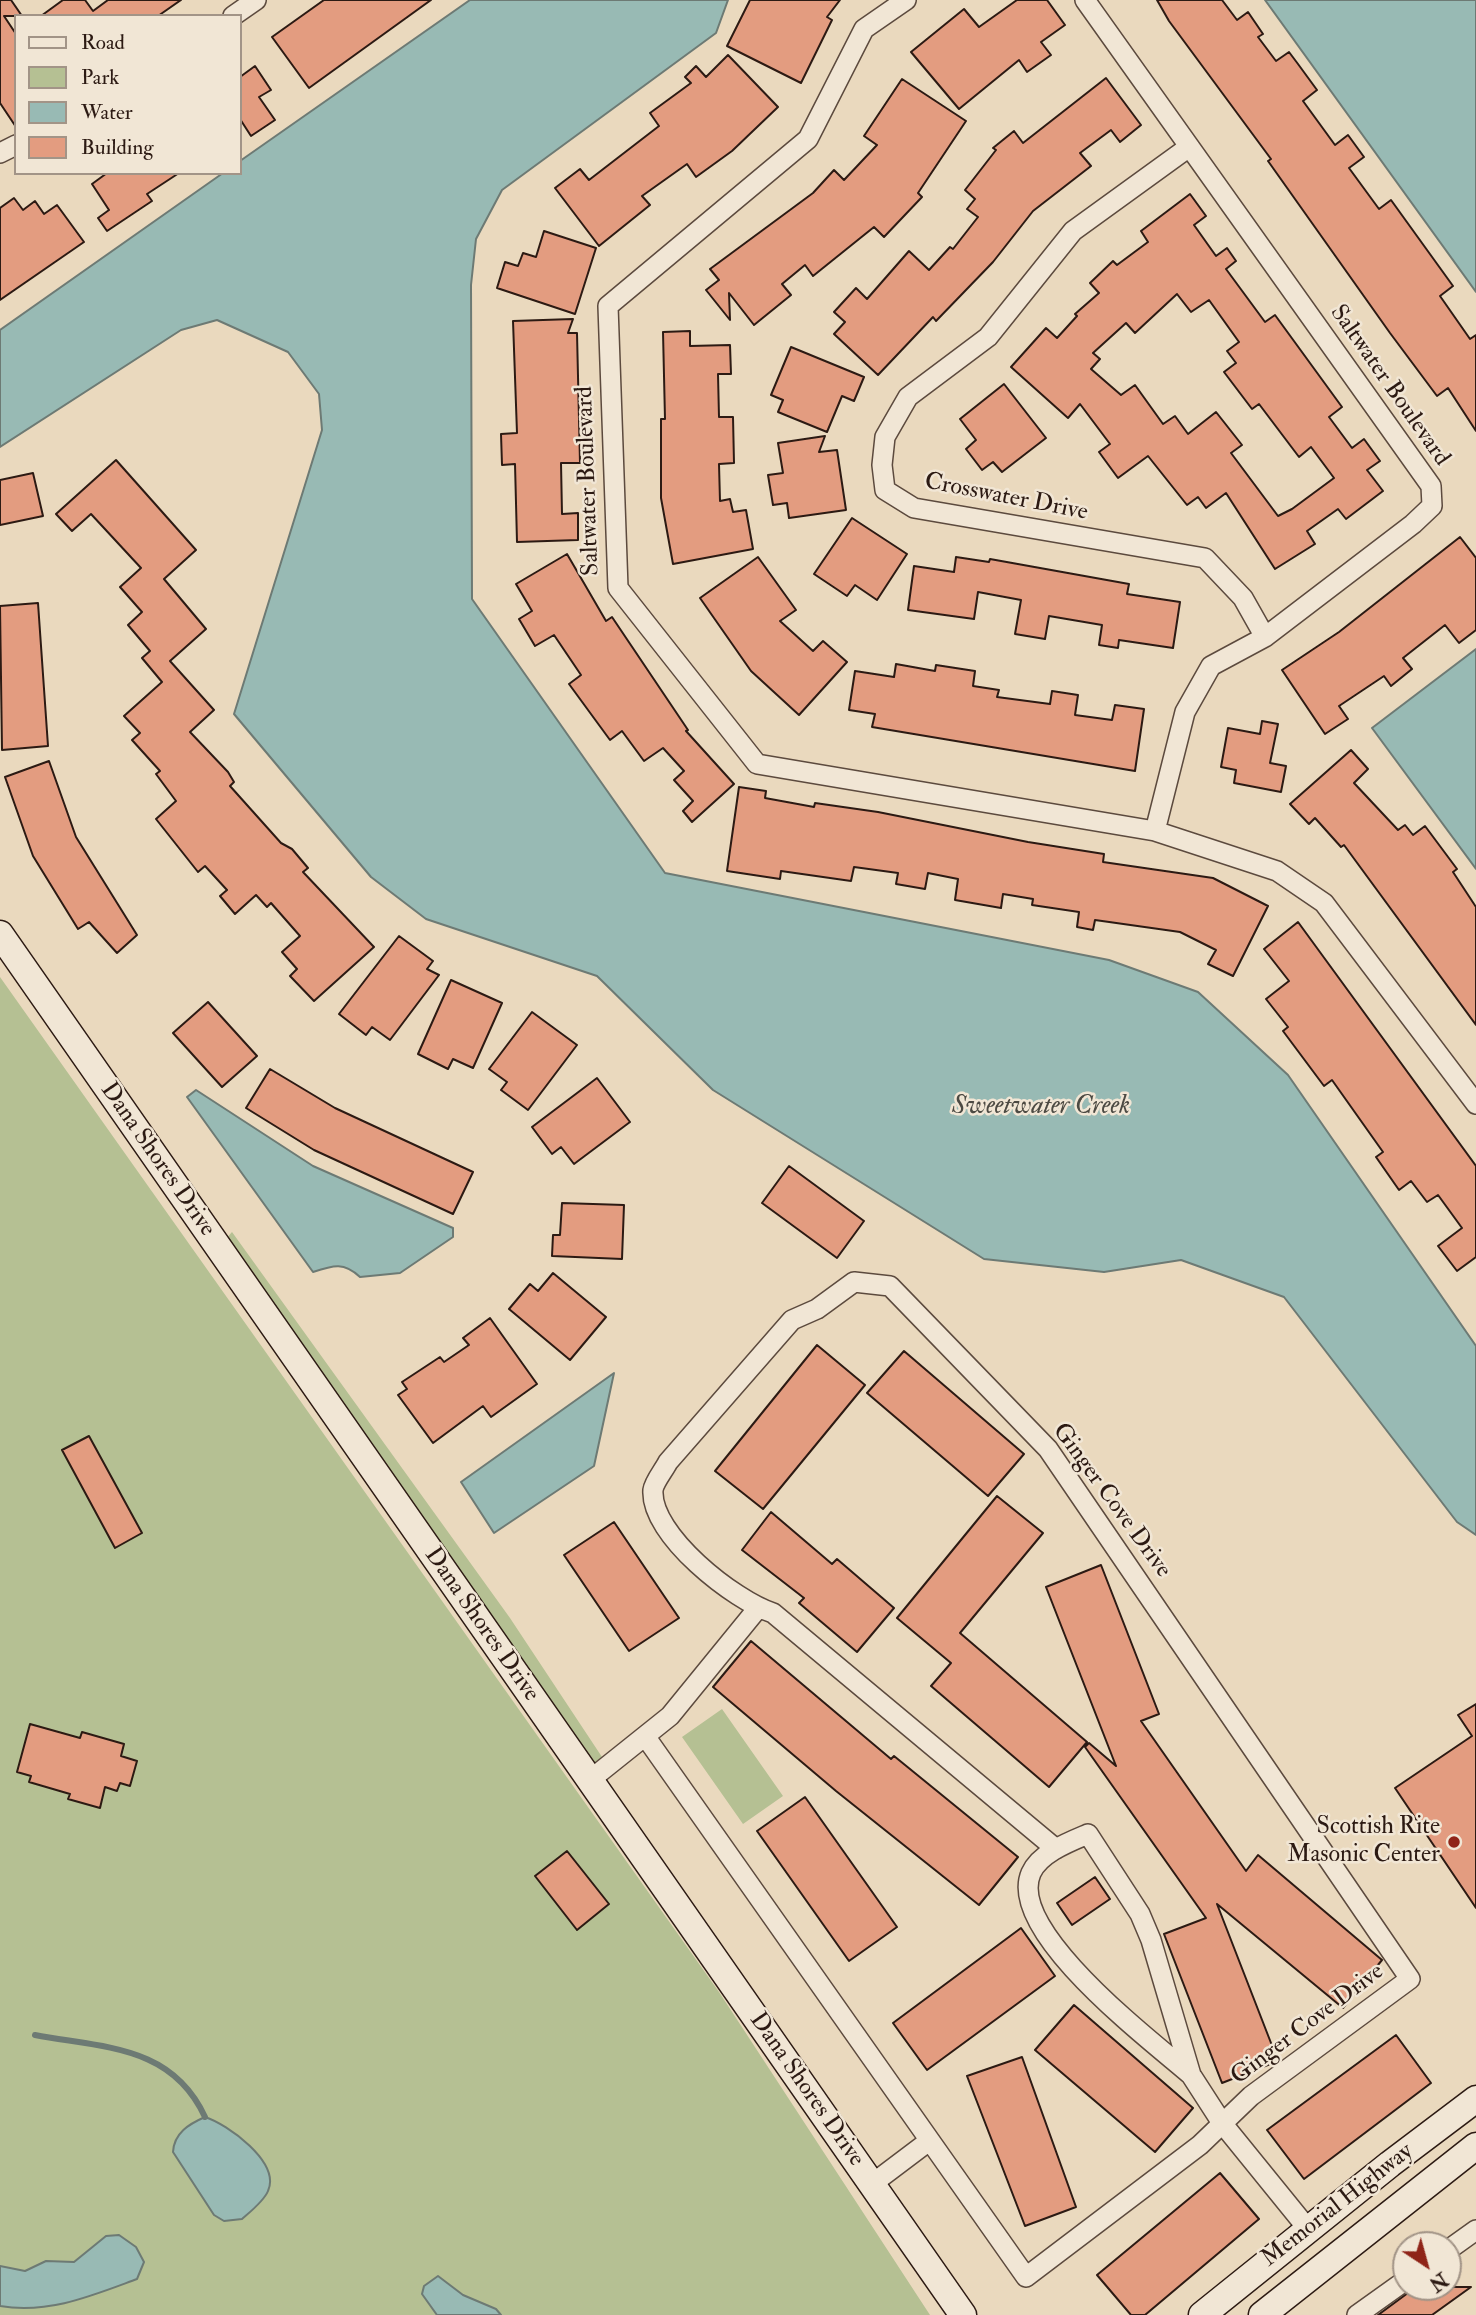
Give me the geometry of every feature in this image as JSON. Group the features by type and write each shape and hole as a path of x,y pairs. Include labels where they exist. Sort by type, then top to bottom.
{"street":[{"path":"236,14 256,0"},
{"name":"Saltwater Boulevard","path":"906,0 864,29 808,139 608,306 618,588 757,764 1155,831 1277,871 1324,903 1476,1104"},
{"name":"Saltwater Boulevard","path":"1085,0 1431,486 1432,506 1413,524 1265,637 1211,666 1185,712 1155,831"},
{"name":"Crosswater Drive","path":"1189,147 1073,231 988,337 908,397 885,437 885,490 914,508 1205,558 1242,598 1265,637"},
{"name":"Dana Shores Drive","path":"0,934 963,2315"},
{"name":"Ginger Cove Drive","path":"645,1736 1026,2277 1200,2144 1251,2096 1410,1979 1048,1449 890,1286 854,1282 817,1309 792,1320 668,1462 653,1489 657,1517 666,1532 692,1558 758,1608 773,1613 1056,1849"},
{"path":"590,1780 670,1716 758,1608"},
{"name":"Ginger Cove Drive","path":"1191,2075 1151,1940 1140,1913 1088,1834 1056,1849 1032,1869 1028,1882 1028,1897 1035,1916 1085,1983 1191,2075 1222,2123 1308,2229"},
{"name":"Memorial Highway","path":"1202,2315 1308,2229 1471,2113"},
{"path":"872,2184 929,2141"},
{"name":"Memorial Highway","path":"1263,2315 1476,2146"},
{"path":"1357,2315 1392,2290"}],"green space":[{"path":"0,977 719,1992 930,2315 0,2315"},
{"path":"232,1232 510,1618 602,1757 592,1765 225,1240"},
{"path":"722,1709 783,1796 743,1824 682,1737"}],"water":[{"name":"Sweetwater Creek","path":"470,0 728,0 716,33 502,190 476,239 471,285 472,599 665,873 1109,960 1198,992 1288,1075 1476,1346 1476,1535 1457,1522 1284,1297 1181,1260 1104,1272 984,1259 713,1090 597,976 426,919 371,877 234,714 322,430 319,394 288,352 217,320 181,330 0,447 0,330 220,175 242,175 242,160"},
{"path":"1265,0 1476,0 1476,292"},
{"path":"1476,649 1476,869 1372,728"},
{"path":"196,1090 313,1166 453,1228 453,1237 400,1273 360,1277 349,1269 338,1266 313,1272 187,1097"},
{"path":"614,1373 594,1466 494,1533 461,1482"},
{"path":"205,2117 238,2136 260,2157 267,2168 270,2180 268,2191 242,2219 224,2221 214,2215 173,2152 179,2134"},
{"path":"119,2235 136,2247 144,2262 137,2279 70,2302 36,2308 0,2306 0,2266 25,2271 46,2261 74,2262 106,2236"},
{"path":"438,2276 463,2295 496,2309 501,2315 437,2315 422,2294 424,2286"}],"building":[{"path":"0,0 11,0 21,14 4,16 14,31 14,124 0,103"},
{"path":"63,0 85,0 93,11 108,0 181,0 161,14 44,14"},
{"path":"324,0 431,0 309,88 272,37"},
{"path":"750,0 840,0 827,17 832,20 801,83 727,46"},
{"path":"1017,0 1047,0 1065,25 1041,42 1051,55 1027,72 1019,60 959,109 911,52 964,9 979,27"},
{"path":"1157,0 1222,0 1237,20 1248,12 1263,34 1258,37 1276,61 1289,52 1298,64 1317,90 1303,101 1335,145 1348,135 1364,157 1349,168 1379,209 1391,200 1453,286 1440,296 1470,339 1476,335 1476,431 1448,388 1437,396 1390,333 1268,161 1271,159 1169,21"},
{"path":"728,55 778,107 732,151 696,177 687,164 642,196 650,205 599,246 555,188 580,169 589,180 659,126 650,113 691,83 685,77 696,66 706,77"},
{"path":"255,66 271,90 259,97 275,120 251,136 242,122 242,76"},
{"path":"1106,78 1141,125 1120,142 1111,130 1080,153 1091,166 1033,211 993,262 936,321 933,317 878,375 834,334 845,322 834,312 856,288 867,299 909,251 929,270 950,247 953,249 978,217 967,209 975,199 965,190 996,150 993,148 1014,131 1023,143"},
{"path":"902,79 966,121 918,193 922,197 884,237 874,227 813,276 805,265 782,284 791,295 754,325 729,293 730,320 706,290 719,280 710,269 813,193 834,170 844,180 877,145 864,136"},
{"path":"104,175 176,175 147,194 152,201 107,231 98,218 109,210 92,184"},
{"path":"1190,194 1206,216 1194,225 1216,256 1227,248 1236,261 1226,269 1265,322 1275,315 1342,407 1329,417 1352,448 1364,439 1380,461 1367,470 1383,491 1346,519 1338,509 1307,531 1315,544 1275,569 1226,493 1206,508 1198,497 1187,505 1148,456 1118,478 1099,452 1110,444 1080,404 1068,418 1011,367 1046,328 1057,338 1077,316 1075,314 1099,293 1090,283 1113,261 1117,265 1148,242 1141,231","holes":["1177,294 1191,312 1209,300 1239,342 1227,351 1236,363 1224,372 1252,409 1259,404 1299,457 1311,447 1334,478 1278,516 1231,453 1242,445 1216,412 1188,434 1175,416 1163,424 1135,385 1121,395 1091,369 1100,359 1093,353 1126,323 1135,333"]},
{"path":"14,198 23,210 35,201 44,214 57,205 84,242 0,300 0,208"},
{"path":"544,231 596,248 575,314 497,288 505,262 518,266 523,253 536,257"},
{"path":"573,319 568,333 577,333 580,463 561,463 562,514 578,513 578,540 517,542 515,464 502,465 501,434 517,433 513,321"},
{"path":"690,331 690,346 730,345 731,374 718,374 719,417 733,417 734,463 719,464 720,501 730,499 733,512 746,510 753,549 673,564 661,498 661,419 665,419 663,332"},
{"path":"791,347 864,377 854,401 842,396 827,432 778,412 783,400 771,395"},
{"path":"1004,384 1046,438 1002,472 993,462 982,470 966,449 976,440 960,419"},
{"path":"825,436 819,452 837,450 846,510 789,518 787,503 773,505 768,475 783,473 778,443"},
{"path":"116,460 196,550 164,579 206,629 170,661 214,710 190,732 228,772 234,782 230,786 281,843 292,849 308,868 303,872 374,947 314,1001 290,976 297,969 282,952 300,936 271,903 267,907 256,895 235,914 220,896 227,890 205,866 198,872 156,819 176,801 156,774 160,771 132,740 140,733 124,716 162,682 142,658 150,651 128,625 142,612 120,587 141,568 91,514 72,531 56,514"},
{"path":"33,473 43,516 0,525 0,480"},
{"path":"852,518 907,554 877,600 855,585 847,596 814,574"},
{"path":"1460,537 1476,558 1476,630 1459,643 1445,625 1403,658 1412,669 1391,686 1384,676 1339,706 1348,719 1325,734 1282,670 1339,632"},
{"path":"567,554 606,621 612,617 688,730 686,731 734,784 692,822 683,811 693,801 674,780 684,771 663,748 644,761 622,731 610,740 569,684 581,675 554,635 535,646 519,619 532,611 516,584"},
{"path":"758,557 796,610 780,621 813,651 823,641 847,662 799,715 751,671 700,598"},
{"path":"956,557 989,562 990,559 1129,584 1127,594 1180,602 1173,648 1119,640 1118,648 1099,645 1102,625 1049,616 1045,639 1015,634 1021,600 978,592 974,619 908,610 914,566 954,572"},
{"path":"38,603 48,746 2,750 0,606"},
{"path":"896,664 935,671 936,665 975,671 973,686 999,690 997,697 1050,704 1052,691 1078,695 1075,715 1112,720 1115,705 1144,709 1135,771 872,727 875,714 849,710 855,671 894,677"},
{"path":"1262,721 1278,724 1270,763 1286,766 1281,792 1234,783 1236,770 1221,767 1228,728 1260,734"},
{"path":"1351,750 1368,769 1354,783 1398,830 1405,825 1413,835 1425,826 1457,869 1453,872 1476,907 1476,1025 1344,845 1341,847 1315,818 1309,824 1290,804"},
{"path":"49,761 76,837 137,935 117,953 89,922 78,929 33,856 5,777"},
{"path":"739,787 766,791 765,798 814,807 815,803 878,812 1104,854 1103,862 1213,878 1268,906 1233,976 1208,964 1216,950 1180,932 1095,920 1093,930 1077,927 1079,912 1032,905 1033,899 1003,894 1001,908 955,900 958,879 928,873 925,889 896,884 898,873 854,867 851,881 781,871 780,879 727,871"},
{"path":"1298,922 1476,1166 1476,1257 1457,1271 1438,1246 1462,1228 1438,1195 1427,1202 1411,1181 1399,1190 1376,1157 1383,1152 1332,1080 1324,1086 1283,1031 1288,1027 1266,999 1289,981 1264,949"},
{"path":"399,936 433,961 427,969 439,975 390,1040 372,1027 366,1035 339,1014"},
{"path":"451,980 502,1003 473,1068 453,1059 448,1069 418,1054"},
{"path":"208,1002 257,1056 222,1087 173,1033"},
{"path":"532,1012 577,1045 528,1110 501,1090 507,1082 489,1069"},
{"path":"270,1069 335,1108 473,1172 453,1214 314,1150 246,1108"},
{"path":"597,1078 630,1122 574,1164 561,1147 552,1154 532,1127"},
{"path":"789,1166 864,1221 837,1258 762,1203"},
{"path":"562,1203 624,1205 622,1259 552,1256 553,1235 560,1235"},
{"path":"553,1273 606,1317 570,1360 509,1309 530,1284 538,1291"},
{"path":"490,1318 537,1384 491,1417 483,1406 433,1443 398,1395 407,1389 402,1382 440,1357 444,1362 469,1345 463,1338"},
{"path":"817,1345 865,1385 763,1509 715,1471"},
{"path":"904,1351 1024,1454 988,1496 867,1393"},
{"path":"89,1436 142,1533 115,1548 62,1450"},
{"path":"997,1496 1043,1533 960,1633 1087,1742 1049,1787 931,1686 951,1663 897,1618"},
{"path":"771,1512 832,1564 837,1559 894,1608 857,1652 799,1603 804,1598 742,1550"},
{"path":"614,1522 679,1618 629,1651 564,1555"},
{"path":"1101,1565 1159,1714 1141,1721 1246,1871 1258,1855 1382,1960 1343,2008 1217,1904 1278,2061 1222,2083 1164,1934 1206,1918 1085,1747 1089,1743 1116,1766 1046,1587"},
{"path":"751,1641 891,1759 894,1756 1018,1857 979,1905 836,1791 713,1687"},
{"name":"Scottish Rite Masonic Center","path":"1476,1704 1476,1908 1395,1788 1472,1736 1458,1715"},
{"path":"30,1724 80,1738 82,1732 124,1744 121,1756 137,1761 130,1786 120,1783 117,1791 105,1787 100,1808 68,1799 70,1794 29,1782 31,1776 17,1772"},
{"path":"805,1797 897,1927 849,1961 757,1831"},
{"path":"567,1851 609,1904 577,1930 535,1876"},
{"path":"1095,1877 1110,1899 1072,1925 1057,1903"},
{"path":"1021,1928 1055,1976 927,2070 893,2023"},
{"path":"1074,2005 1193,2108 1155,2152 1035,2050"},
{"path":"1396,2035 1431,2083 1304,2179 1267,2130"},
{"path":"1022,2057 1076,2207 1025,2226 967,2076"},
{"path":"1220,2173 1259,2219 1145,2315 1131,2315 1097,2275"},
{"path":"1397,2301 1452,2301 1432,2315 1378,2315"}],"waterway":[{"path":"35,2035 110,2048 155,2063 174,2076 191,2093 205,2117"}],"place":[{"name":"Scottish Rite Masonic Center","path":"1454,1842"}]}
